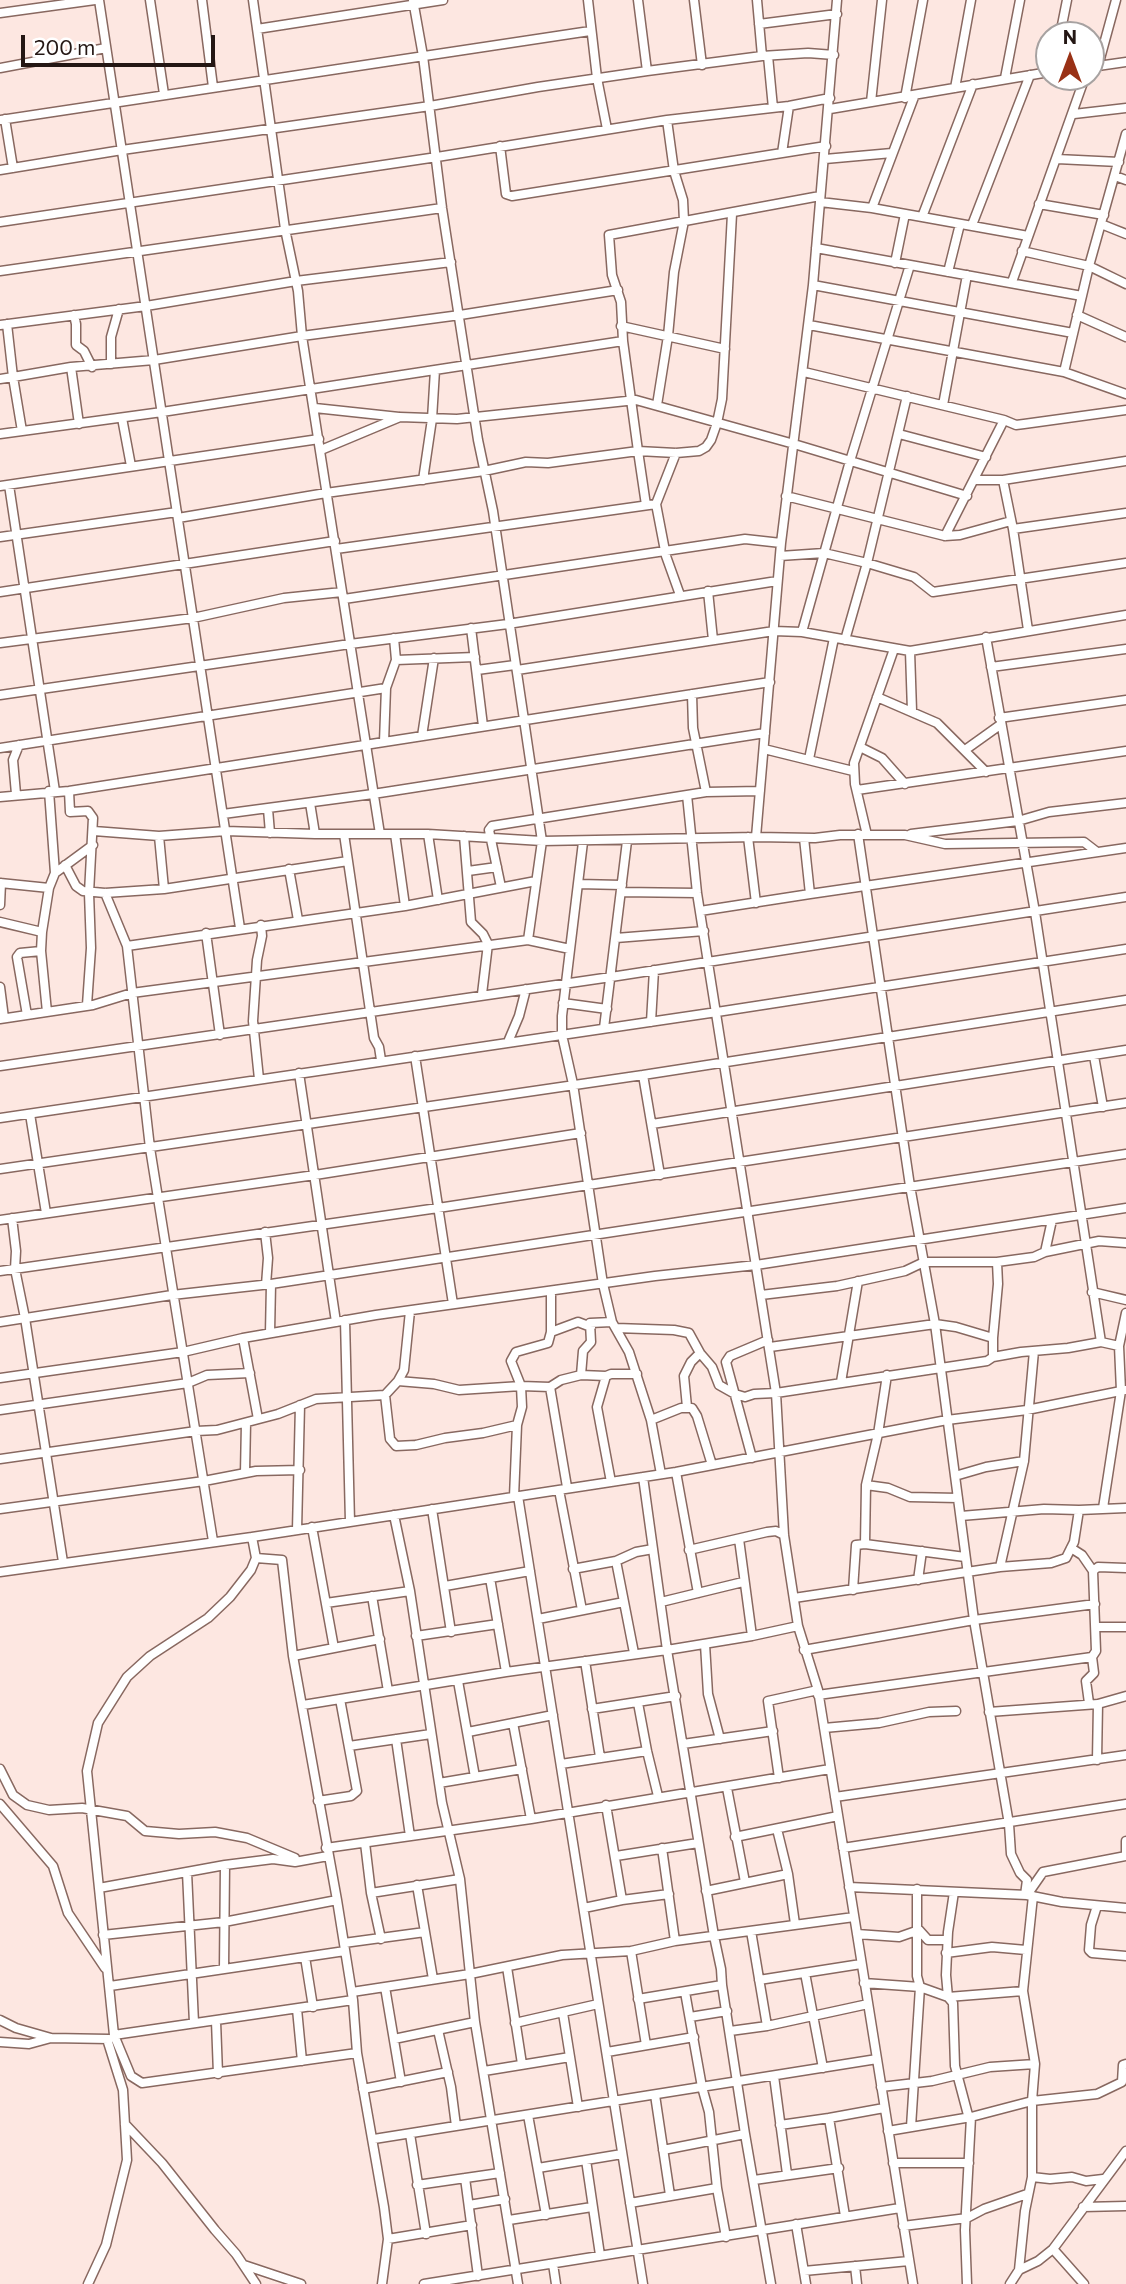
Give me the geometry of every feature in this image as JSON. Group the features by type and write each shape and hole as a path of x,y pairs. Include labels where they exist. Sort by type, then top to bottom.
{"street":[{"path":"0,13 47,3 97,0 240,928"},
{"path":"149,0 164,94"},
{"path":"202,0 213,88"},
{"path":"253,0 285,229 296,281 302,336 380,834"},
{"path":"257,29 443,0"},
{"path":"588,0 590,31 607,129"},
{"path":"638,0 647,71"},
{"path":"694,0 702,65"},
{"path":"757,0 773,107"},
{"path":"756,903 752,837 760,791 786,496 809,325 830,109 837,0"},
{"path":"871,102 882,0"},
{"path":"872,208 910,97 923,0"},
{"path":"955,88 971,0"},
{"path":"1005,78 1020,0"},
{"path":"1063,21 1067,0"},
{"path":"1105,33 1116,0"},
{"path":"413,3 423,56 442,208 542,841 528,940"},
{"path":"759,24 837,15"},
{"path":"13,168 3,120 114,101 590,31"},
{"path":"0,68 106,48"},
{"path":"0,170 647,71 765,56 808,53 834,55"},
{"path":"1105,65 1126,62"},
{"path":"830,109 1035,74"},
{"path":"972,225 1030,75"},
{"path":"922,217 973,84"},
{"path":"1012,282 1081,91"},
{"path":"0,222 667,120 789,106 830,98"},
{"path":"782,153 789,106"},
{"path":"1074,114 1126,108"},
{"path":"657,405 668,337 674,272 684,221 667,120"},
{"path":"1064,372 1089,266 1126,134"},
{"path":"500,146 508,196 826,146"},
{"path":"825,159 892,153"},
{"path":"1057,159 1119,162"},
{"path":"1115,176 1126,180"},
{"path":"646,505 630,399 618,290 612,275 609,235 820,199 1028,236"},
{"path":"1039,204 1102,219 1126,234"},
{"path":"0,271 442,208"},
{"path":"0,537 178,515 484,471 526,462 548,463 638,451 676,453 706,447 717,424 722,400 732,214"},
{"path":"895,263 905,214"},
{"path":"948,272 960,224"},
{"path":"816,248 1082,296"},
{"path":"1022,251 1089,266 1126,284"},
{"path":"22,431 4,324 146,306 296,281 451,262"},
{"path":"802,632 850,461 910,265"},
{"path":"943,405 967,275"},
{"path":"813,285 1073,333"},
{"path":"0,379 71,367 154,360 618,290"},
{"path":"111,364 111,337 118,309"},
{"path":"74,315 76,345 84,351 92,367"},
{"path":"1077,315 1126,337"},
{"path":"809,325 1064,372 1126,394"},
{"path":"621,326 725,349"},
{"path":"0,434 122,418 623,341"},
{"path":"71,367 79,424"},
{"path":"423,480 432,419 435,370"},
{"path":"804,372 873,387 1016,425 1126,410"},
{"path":"845,640 890,473 906,396"},
{"path":"315,408 432,419 475,417 630,399 794,443 967,496"},
{"path":"362,413 362,432"},
{"path":"321,450 400,417"},
{"path":"122,418 131,466"},
{"path":"945,536 1004,420"},
{"path":"899,434 986,457"},
{"path":"47,1012 41,951 42,932 49,888 55,873 48,739 17,534 5,485 319,439"},
{"path":"676,453 656,504 665,551 680,595"},
{"path":"975,480 1003,480 1126,461"},
{"path":"1003,480 1028,630"},
{"path":"786,496 945,536 1012,525 1126,513"},
{"path":"0,592 185,565 656,504"},
{"path":"0,643 193,618 295,596 343,595 746,539 781,543"},
{"path":"780,556 824,553 867,563 914,577 933,592 1126,563"},
{"path":"0,695 508,624 680,595 778,582"},
{"path":"708,591 713,640"},
{"path":"477,670 516,668 774,631 802,632 910,651 1126,615"},
{"path":"471,628 484,726"},
{"path":"986,637 1043,961 1101,1342"},
{"path":"384,742 386,688 396,660 394,638"},
{"path":"809,759 834,638"},
{"path":"894,649 853,771 880,986 910,1186 935,1324 974,1620 1009,1824 1011,1854 1020,1873 1027,1880 1029,1895 1023,1991 1035,2064 1032,2177 1027,2194 1019,2270 1010,2284"},
{"path":"991,667 1126,649"},
{"path":"910,651 912,711"},
{"path":"422,736 434,657"},
{"path":"396,660 475,657"},
{"path":"0,797 69,791 770,682"},
{"path":"0,748 386,688"},
{"path":"692,694 696,744 706,792"},
{"path":"877,698 937,723 986,772"},
{"path":"965,750 1000,722 1126,700"},
{"path":"223,814 532,771 765,733"},
{"path":"16,794 13,760 19,745"},
{"path":"860,747 880,756 905,784"},
{"path":"764,749 853,771"},
{"path":"857,790 1126,751"},
{"path":"69,791 70,812 92,813 94,831 89,893 91,948 87,1005"},
{"path":"501,887 489,830 492,826 706,792 760,791"},
{"path":"687,795 697,893 776,1393 784,1535 798,1626 818,1693 913,2284"},
{"path":"310,803 315,834"},
{"path":"94,831 159,836 226,831 428,834 583,842 804,838 905,835 1018,821 1049,812 1126,803"},
{"path":"268,809 270,833"},
{"path":"344,834 374,1038 381,1060"},
{"path":"395,834 405,906"},
{"path":"428,834 438,900"},
{"path":"905,835 946,844 1084,842 1097,852"},
{"path":"159,836 164,889"},
{"path":"464,836 471,922 484,934 488,944 482,994"},
{"path":"804,838 810,894"},
{"path":"604,1028 628,841"},
{"path":"583,842 563,1003 562,1035 573,1084 603,1284 614,1325 629,1352 637,1374 651,1420 661,1474"},
{"path":"55,873 93,845"},
{"path":"701,911 1126,848"},
{"path":"65,865 76,886 89,893 105,893 164,889 348,861"},
{"path":"468,871 497,867"},
{"path":"289,869 298,919"},
{"path":"127,946 298,919 405,906 536,881"},
{"path":"0,905 1,883 49,888"},
{"path":"578,884 697,893"},
{"path":"105,893 127,946 157,1197 213,1541"},
{"path":"0,1066 482,994 566,984 1126,897"},
{"path":"0,922 42,932"},
{"path":"259,1079 253,1030 261,925"},
{"path":"616,938 704,931"},
{"path":"206,933 220,1035"},
{"path":"0,987 2,1018 87,1005 132,993 488,944 528,940 570,949"},
{"path":"0,1118 651,1022 1126,948"},
{"path":"27,1015 17,957 20,953 41,951"},
{"path":"651,1022 654,970"},
{"path":"508,1042 526,989"},
{"path":"0,1169 643,1075 1126,1000"},
{"path":"563,1003 607,1009"},
{"path":"652,1124 1126,1050"},
{"path":"415,1056 453,1304"},
{"path":"1094,1056 1102,1107"},
{"path":"299,1073 329,1275 340,1321 347,1397 350,1522"},
{"path":"643,1075 660,1175"},
{"path":"0,1271 1126,1104"},
{"path":"30,1114 46,1213"},
{"path":"0,1220 315,1175 581,1133"},
{"path":"0,1322 173,1295 269,1284 1126,1154"},
{"path":"0,1378 183,1352 270,1333 453,1304 756,1265 1126,1209"},
{"path":"12,1218 15,1269 63,1562"},
{"path":"1045,1252 1052,1220"},
{"path":"265,1232 270,1333"},
{"path":"761,1295 858,1281 905,1271 924,1262 1020,1260 1099,1241 1126,1243"},
{"path":"993,1357 997,1262"},
{"path":"841,1382 858,1281"},
{"path":"551,1291 551,1332 547,1344 514,1354 511,1361 521,1386 522,1407 517,1425 516,1497 554,1715 643,2284"},
{"path":"1092,1292 1126,1300"},
{"path":"0,1459 216,1430 278,1415 316,1399 385,1395 404,1370 411,1311"},
{"path":"1103,1508 1124,1390 1119,1346 1126,1313"},
{"path":"551,1332 578,1322 592,1327"},
{"path":"581,1375 583,1351 591,1342 592,1322 688,1333 712,1367 719,1385 745,1397 987,1361 993,1357 1034,1351 1101,1342 1119,1346"},
{"path":"752,1458 726,1365 727,1359 769,1343 935,1324 993,1338"},
{"path":"243,1338 258,1419"},
{"path":"1000,1567 1024,1461 1034,1351"},
{"path":"687,1407 684,1376 691,1362 700,1353"},
{"path":"0,1410 188,1383 207,1376 250,1373"},
{"path":"398,1381 434,1384 459,1390 550,1387 561,1380 581,1375 637,1374"},
{"path":"865,1544 866,1485 878,1434 887,1375"},
{"path":"606,1376 597,1407 611,1482"},
{"path":"550,1387 573,1569 582,1610"},
{"path":"0,1572 676,1472 947,1420 1027,1410 1124,1390"},
{"path":"385,1395 390,1439 396,1446 416,1445 517,1425"},
{"path":"297,1530 300,1405"},
{"path":"651,1420 687,1407 692,1408 712,1465"},
{"path":"245,1473 246,1423"},
{"path":"955,1476 1024,1461"},
{"path":"0,1509 245,1473 300,1470"},
{"path":"676,1472 698,1593"},
{"path":"643,1477 667,1650 713,1936 722,1969 736,2082 771,2284"},
{"path":"866,1485 888,1488 910,1497 958,1498"},
{"path":"961,1516 1044,1508 1126,1508"},
{"path":"432,1509 451,1632"},
{"path":"794,1598 1066,1559 1079,1510"},
{"path":"394,1515 410,1591 439,1783 460,1879 475,2022 518,2284"},
{"path":"312,1527 334,1648"},
{"path":"689,1550 767,1532 776,1531 784,1535"},
{"path":"88,2284 106,2245 127,2160 122,2091 112,2038 110,1986 86,1771 90,1749 98,1723 127,1676 150,1656 208,1618 230,1597 251,1570 256,1559 252,1536"},
{"path":"739,1539 752,1636"},
{"path":"853,1590 856,1545 965,1557"},
{"path":"1071,1548 1082,1555 1093,1571 1096,1651 1092,1657 1094,1673 1086,1681 1093,1703 1097,1760"},
{"path":"573,1569 615,1561 636,1552 653,1549"},
{"path":"918,1580 922,1551"},
{"path":"256,1559 282,1560 293,1656 337,1900 352,1996 357,2053 374,2140 388,2239 382,2284"},
{"path":"615,1561 634,1653"},
{"path":"1093,1571 1098,1567 1126,1568"},
{"path":"445,1586 530,1571"},
{"path":"490,1578 506,1672"},
{"path":"661,1602 743,1582"},
{"path":"326,1603 410,1591"},
{"path":"372,1596 388,1691"},
{"path":"538,1619 624,1602"},
{"path":"804,1650 974,1620 1095,1604"},
{"path":"416,1636 498,1624"},
{"path":"303,1704 667,1650 798,1626"},
{"path":"1097,1627 1126,1627"},
{"path":"293,1656 380,1639"},
{"path":"705,1644 708,1695 720,1739"},
{"path":"779,1778 768,1700 1092,1657"},
{"path":"585,1661 600,1757"},
{"path":"458,1681 475,1777"},
{"path":"592,1709 676,1696"},
{"path":"989,1712 1093,1703 1126,1696"},
{"path":"318,1801 356,1794 340,1699"},
{"path":"638,1703 658,1796"},
{"path":"824,1728 879,1723 929,1712 956,1711"},
{"path":"468,1732 554,1715"},
{"path":"513,1723 531,1819"},
{"path":"683,1744 773,1731"},
{"path":"349,1746 431,1734"},
{"path":"396,1739 410,1836"},
{"path":"561,1764 647,1751"},
{"path":"835,1797 1126,1755"},
{"path":"0,1769 13,1795 27,1805 41,1809 73,1808 127,1816 145,1831 179,1834 215,1832 247,1838 295,1858 295,1862"},
{"path":"439,1783 522,1769"},
{"path":"99,1888 225,1865 274,1859 295,1862 365,1843 531,1819 830,1769"},
{"path":"727,1787 745,1882"},
{"path":"0,1804 53,1866 68,1913 107,1972"},
{"path":"843,1847 1009,1824 1126,1804"},
{"path":"606,1805 622,1900"},
{"path":"735,1837 838,1816"},
{"path":"778,1829 796,1924"},
{"path":"1029,1895 1043,1872 1126,1856 1126,1841"},
{"path":"365,1843 371,1893 381,1938"},
{"path":"615,1856 698,1843"},
{"path":"662,1848 675,1941"},
{"path":"223,1969 225,1865"},
{"path":"187,1872 194,2023"},
{"path":"706,1891 788,1874"},
{"path":"371,1893 460,1879"},
{"path":"417,1885 433,1979"},
{"path":"849,1887 1029,1895 1126,1908"},
{"path":"911,2127 920,1987 917,1976 917,1889"},
{"path":"954,1892 947,1940 946,1975 948,1997 953,2003 957,2074 968,2115 971,2117 964,2237 967,2284"},
{"path":"584,1908 669,1894"},
{"path":"103,1935 223,1922 337,1900"},
{"path":"1097,1906 1091,1925 1089,1950 1092,1953 1126,1956"},
{"path":"0,2042 29,2044 51,2038 112,2038 194,2023 313,2007 385,1987 470,1974 562,1955 631,1951 675,1941 854,1917"},
{"path":"856,1934 899,1937 919,1930"},
{"path":"919,1930 928,1940 947,1940"},
{"path":"751,1931 767,2026"},
{"path":"110,1986 305,1957 381,1938 425,1932"},
{"path":"946,1953 992,1947 1026,1950"},
{"path":"631,1951 646,2045"},
{"path":"305,1957 313,2007"},
{"path":"759,1980 861,1964"},
{"path":"507,1967 522,2064"},
{"path":"805,1973 823,2068"},
{"path":"864,1983 920,1987 948,1997 1023,1991"},
{"path":"638,1998 722,1985"},
{"path":"385,1987 401,2082"},
{"path":"685,1992 709,2112 710,2140 726,2237"},
{"path":"515,2023 598,2004"},
{"path":"730,2031 767,2026 868,2004"},
{"path":"297,2009 302,2062"},
{"path":"690,2017 727,2011"},
{"path":"563,2013 578,2107"},
{"path":"0,2020 16,2028 51,2038"},
{"path":"216,2021 218,2074"},
{"path":"394,2039 475,2022"},
{"path":"438,2029 456,2126"},
{"path":"607,2052 694,2036"},
{"path":"112,2038 131,2076 142,2084 357,2053"},
{"path":"484,2071 570,2057"},
{"path":"374,2140 877,2059"},
{"path":"881,2087 932,2081 990,2067 1035,2064"},
{"path":"888,2131 971,2117 1032,2101 1097,2094 1122,2082 1126,2064"},
{"path":"363,2089 447,2072"},
{"path":"774,2076 787,2174"},
{"path":"655,2095 670,2195"},
{"path":"780,2125 884,2108"},
{"path":"528,2115 546,2215"},
{"path":"829,2118 845,2216"},
{"path":"125,2123 162,2163 244,2265 256,2284"},
{"path":"410,2134 426,2234"},
{"path":"663,2150 745,2134"},
{"path":"1019,2270 1038,2261 1053,2249 1126,2151"},
{"path":"538,2168 622,2154"},
{"path":"586,2160 600,2255"},
{"path":"893,2163 969,2163"},
{"path":"754,2180 839,2168"},
{"path":"1113,2169 1126,2168"},
{"path":"417,2185 500,2173"},
{"path":"1032,2177 1086,2181 1103,2179"},
{"path":"465,2178 478,2276"},
{"path":"630,2203 717,2188"},
{"path":"903,2226 967,2218 984,2208 1027,2194"},
{"path":"469,2205 505,2199"},
{"path":"1083,2207 1126,2206"},
{"path":"509,2220 592,2207"},
{"path":"428,2283 900,2208"},
{"path":"796,2224 806,2284"},
{"path":"388,2239 472,2225"},
{"path":"1053,2249 1083,2284"},
{"path":"804,2271 909,2261"},
{"path":"552,2264 556,2284"},
{"path":"244,2265 301,2284"},
{"path":"855,2266 857,2284"}]}
